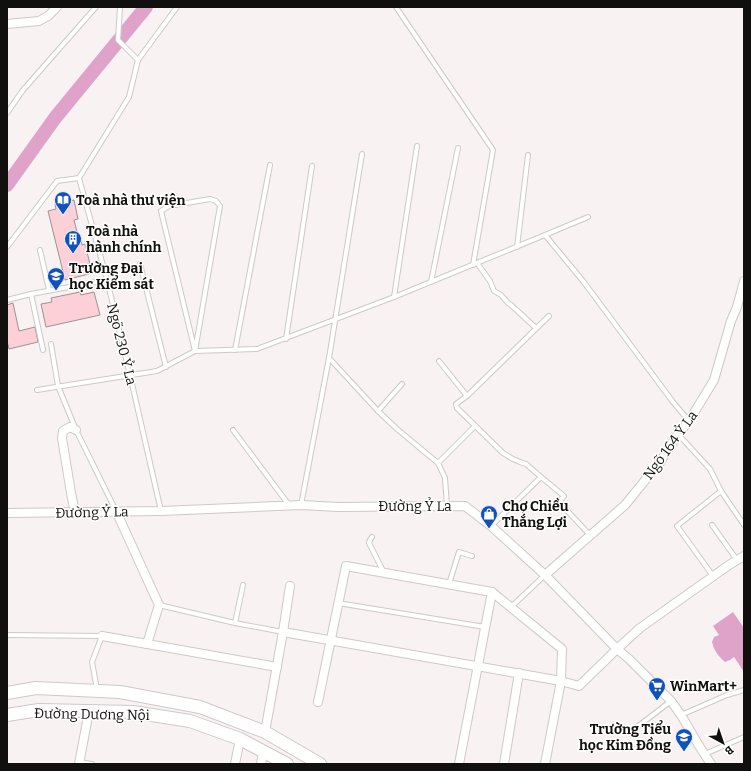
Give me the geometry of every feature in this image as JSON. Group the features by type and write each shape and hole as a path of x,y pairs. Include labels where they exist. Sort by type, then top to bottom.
{"main road":[{"name":"Đường Dương Nội","path":"7,693 36,688 120,692 200,707 265,732 320,764"},
{"name":"Đường Dương Nội","path":"7,715 39,710 134,712 190,721 240,739 287,764"}],"street":[{"path":"7,24 39,21 48,16 57,7"},
{"name":"Ngõ 164 Ỷ La","path":"545,574 624,505 660,462 678,434 689,421 714,380 731,321 740,308 744,281"},
{"path":"75,513 62,438 63,431 70,427 76,430"},
{"name":"Đường Ỷ La","path":"7,513 161,511 301,505 338,507 465,506 491,526 545,574 617,649 671,701 711,764"},
{"path":"116,511 159,605 147,644"},
{"path":"283,632 519,673 579,686 640,628 740,558"},
{"path":"318,702 346,566 492,592 562,649 561,681 545,764"},
{"path":"265,732 290,586"},
{"path":"459,764 492,592"},
{"path":"102,636 277,667"},
{"path":"504,764 519,673"},
{"path":"79,763 89,711"},
{"path":"235,764 240,739"},
{"path":"261,764 263,752"}],"lane":[{"path":"7,113 23,90 96,7"},
{"path":"120,7 118,40 138,60"},
{"path":"7,247 57,181 79,178 129,97 138,60 177,7"},
{"path":"396,7 493,150 475,264"},
{"path":"394,297 417,146"},
{"path":"431,282 458,148"},
{"path":"301,505 336,320 362,154"},
{"path":"517,247 528,155"},
{"path":"236,350 270,165"},
{"path":"286,339 312,166"},
{"name":"Ngõ 230 Ỷ La","path":"79,178 107,280 161,511"},
{"path":"210,199 216,201 220,206 195,352 162,211 169,206 210,199"},
{"path":"37,390 157,371 195,352 257,349 394,297 588,217"},
{"path":"545,235 583,281 673,402 689,421"},
{"path":"40,250 49,290"},
{"path":"140,264 166,367"},
{"path":"475,264 490,281 494,291 501,295 536,328"},
{"path":"7,300 49,290 107,280"},
{"path":"31,294 44,350"},
{"path":"549,316 467,396 456,404 456,406 503,453 526,464 564,496 559,502 590,535"},
{"path":"51,344 58,386 76,430 116,511"},
{"path":"329,358 378,411 438,463 446,478 447,506"},
{"path":"439,361 467,396"},
{"path":"378,411 402,384"},
{"path":"438,463 475,426"},
{"path":"233,430 290,506"},
{"path":"678,434 710,469 744,525"},
{"path":"491,526 541,477"},
{"path":"713,576 677,526 722,490"},
{"path":"712,525 740,558"},
{"path":"372,537 369,544 384,573"},
{"path":"449,584 459,552 472,556"},
{"path":"511,607 545,574"},
{"path":"235,623 243,585"},
{"path":"338,603 485,628"},
{"path":"159,605 235,623 283,632"},
{"path":"7,635 102,636 92,662 97,691"},
{"path":"681,715 727,695 744,690"},
{"path":"637,727 671,701"},
{"path":"704,754 744,737"},
{"path":"79,763 92,764"}],"shaded area":[{"path":"733,612 744,628 744,672 734,657 725,662 718,655 712,642 714,637 719,635 713,626"}],"building":[{"path":"74,200 78,219 74,220 82,245 85,244 90,264 87,264 89,274 65,280 48,211 56,209 55,204"},
{"path":"80,292 81,295 94,292 100,315 46,327 41,304 52,302 51,298"},
{"path":"13,303 19,331 35,327 38,342 9,349 7,341 7,305"}],"waterway":[{"path":"7,185 55,118 146,7"}],"place":[{"name":"Toà nhà thư viện","path":"63,215"},
{"name":"Toà nhà hành chính","path":"73,254"},
{"name":"Trường Đại học Kiểm sát","path":"56,291"},
{"name":"Chợ Chiều Thắng Lợi","path":"489,529"},
{"name":"WinMart+","path":"657,701"},
{"name":"Trường Tiểu học Kim Đồng","path":"684,752"}]}
